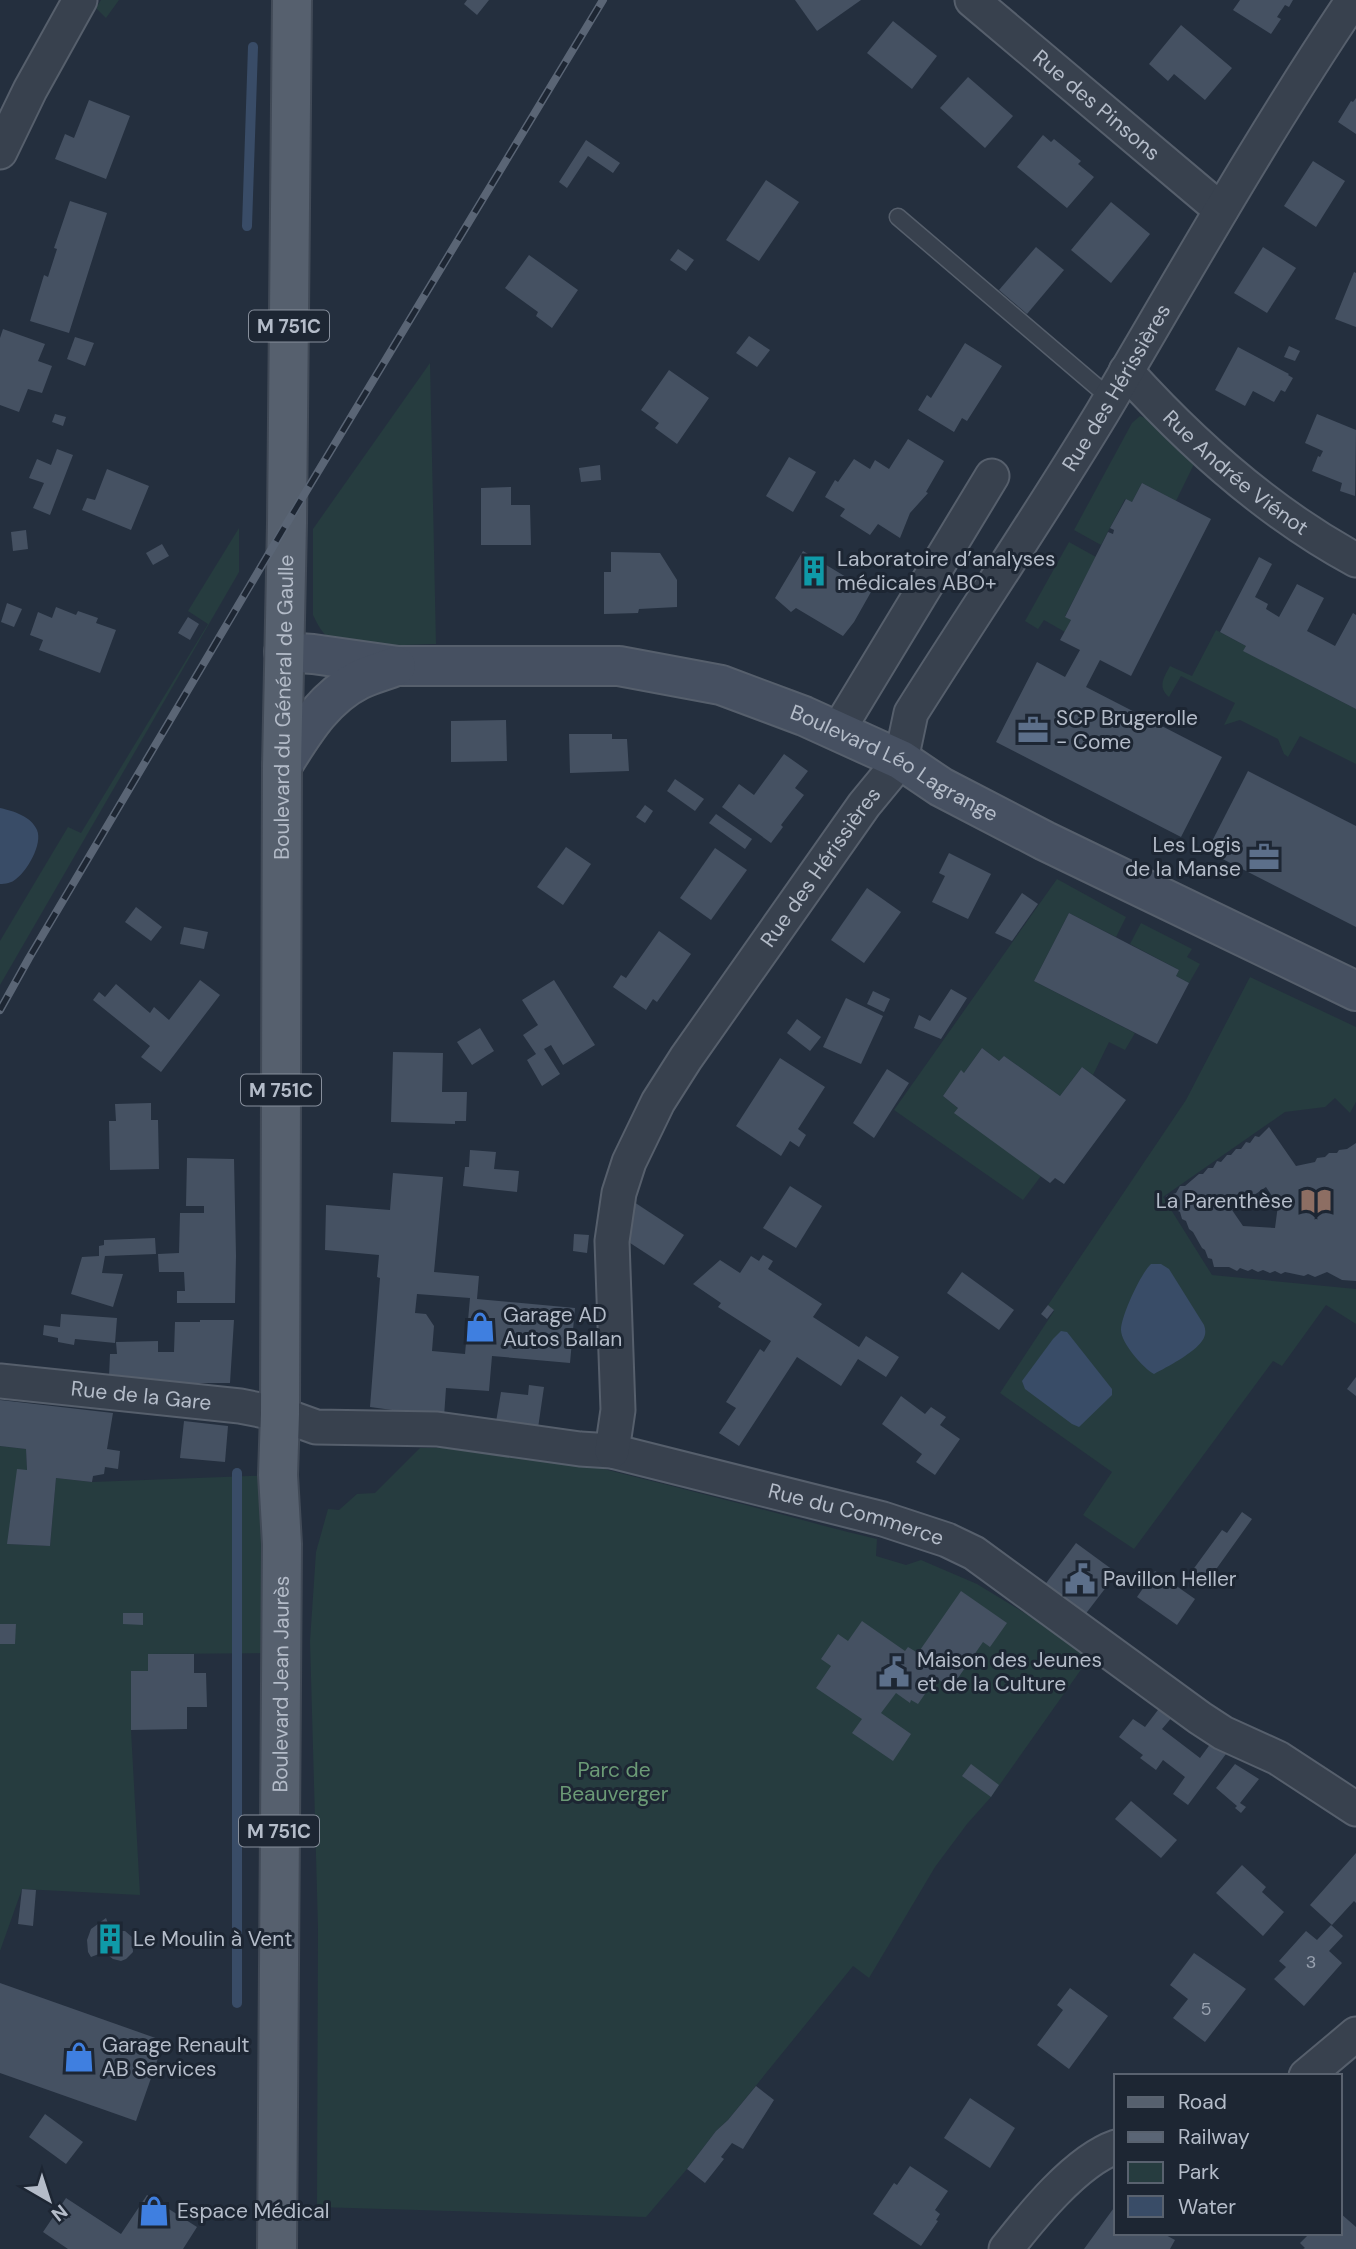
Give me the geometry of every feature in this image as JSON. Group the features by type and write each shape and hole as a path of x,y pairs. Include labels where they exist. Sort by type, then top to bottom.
{"main road":[{"name":"Boulevard du Général de Gaulle","path":"280,1414 282,766 292,0"},
{"name":"Boulevard Jean Jaurès","path":"277,2249 282,1544 278,1475 280,1414"}],"street":[{"path":"0,152 30,90 80,0"},
{"name":"Rue des Pinsons","path":"972,0 1222,210"},
{"name":"Rue des Hérissières","path":"612,1451 618,1410 612,1241 620,1193 629,1162 657,1102 864,805 901,760 911,713 1118,385 1308,68 1353,0"},
{"name":"Rue Andrée Viénot","path":"1118,385 1291,519 1356,560"},
{"path":"837,732 992,476"},
{"name":"Boulevard Léo Lagrange","path":"284,652 398,666 618,666 721,685 804,716 901,760 941,787 1045,841 1356,991"},
{"name":"Boulevard Léo Lagrange","path":"282,766 318,713 337,695 360,679 398,666"},
{"name":"Rue de la Gare","path":"0,1381 240,1406 280,1414"},
{"name":"Rue du Commerce","path":"280,1414 316,1427 437,1429 612,1451 883,1519 947,1540 974,1553 1200,1718 1223,1733 1278,1758 1356,1809"},
{"path":"1308,2074 1356,2034"},
{"path":"1006,2249 1072,2175 1097,2156 1114,2148"}],"lane":[{"path":"898,217 1118,385"}],"green space":[{"path":"101,0 119,0 106,18 96,8"},
{"path":"430,363 436,644 364,645 338,642 324,633 313,615 313,529"},
{"path":"1140,416 1148,419 1194,464 1176,501 1142,483 1132,502 1125,499 1101,545 1074,530 1132,423"},
{"path":"239,528 239,572 0,985 0,941 68,827 81,833 208,624 188,611"},
{"path":"1069,542 1096,557 1065,616 1071,620 1065,632 1044,620 1038,629 1025,621"},
{"path":"1216,630 1246,646 1244,651 1356,709 1356,764 1300,736 1288,757 1278,739 1240,720 1224,725 1235,703 1181,676 1169,697 1162,686 1170,666 1192,676"},
{"path":"1057,879 1126,917 1116,937 1069,913 1034,981 1135,1033 1125,1050 1109,1042 1093,1075 1082,1067 1060,1096 1004,1056 999,1061 982,1048 943,1096 1041,1176 1023,1200 894,1110"},
{"path":"1141,923 1192,949 1187,957 1200,964 1189,983 1176,976 1179,970 1130,944"},
{"path":"1250,977 1356,1027 1356,1102 1350,1113 1335,1098 1325,1107 1285,1112 1163,1197 1212,1275 1356,1289 1356,1324 1326,1305 1282,1366 1273,1361 1134,1549 1083,1515 1112,1472 1000,1393 1054,1311 1048,1305 1186,1100"},
{"path":"0,1446 26,1449 27,1470 8,1544 50,1546 56,1478 92,1482 278,1475 280,1653 148,1654 148,1671 131,1671 131,1730 140,1895 22,1889 0,1951"},
{"name":"Parc de Beauverger","path":"521,1447 877,1539 876,1556 906,1565 921,1560 977,1584 1092,1654 991,1797 935,1867 869,1978 853,1966 646,2217 317,2207 318,1927 310,1641 316,1552 328,1509 339,1510 357,1494 375,1493 420,1448"}],"water":[{"path":"0,808 26,818 34,825 38,842 25,870 13,881 0,884"},
{"path":"1151,1264 1161,1264 1169,1269 1204,1325 1205,1331 1198,1346 1154,1374 1134,1355 1121,1330 1132,1295"},
{"path":"1061,1331 1067,1332 1112,1389 1112,1395 1079,1427 1025,1389 1022,1381"}],"building":[{"path":"467,0 489,0 477,15 464,4"},
{"path":"795,0 861,0 817,31"},
{"path":"1240,0 1293,0 1289,7 1285,5 1277,17 1281,19 1271,34 1233,10"},
{"path":"893,21 937,56 912,89 867,53"},
{"path":"1181,25 1232,68 1205,100 1174,74 1168,81 1149,64"},
{"path":"968,77 1013,116 985,148 940,108"},
{"path":"1356,98 1356,134 1338,122 1351,101"},
{"path":"89,100 130,116 106,179 55,159 65,134 74,138"},
{"path":"1043,135 1051,142 1054,139 1081,161 1078,164 1094,177 1067,208 1017,167"},
{"path":"586,140 620,163 613,173 588,156 567,188 559,182"},
{"path":"1313,161 1345,181 1316,227 1284,206"},
{"path":"766,180 799,202 759,261 726,240"},
{"path":"70,201 107,213 69,333 30,321 44,275 48,277 57,249 54,248"},
{"path":"1111,202 1150,234 1111,283 1071,250"},
{"path":"1036,247 1064,270 1027,314 999,290"},
{"path":"1263,247 1296,268 1267,313 1234,293"},
{"path":"678,249 694,260 686,271 670,260"},
{"path":"529,255 578,290 552,328 536,316 538,312 505,288"},
{"path":"1354,272 1356,273 1356,327 1335,319"},
{"path":"3,329 45,344 38,361 52,366 42,393 28,389 19,412 0,405 0,338"},
{"path":"749,336 770,350 757,367 736,353"},
{"path":"75,337 94,343 85,366 67,359"},
{"path":"965,343 1002,366 967,421 962,418 954,432 918,410 927,395 931,398"},
{"path":"1289,346 1300,351 1295,361 1284,357"},
{"path":"1238,347 1293,378 1285,392 1281,390 1274,402 1253,391 1245,406 1215,390"},
{"path":"669,370 709,398 677,444 655,428 659,423 641,410"},
{"path":"55,414 66,417 63,426 52,422"},
{"path":"1317,414 1356,430 1355,496 1340,491 1342,483 1312,471 1323,451 1305,443"},
{"path":"908,439 944,461 926,492 928,493 910,513 900,538 878,524 870,535 840,516 845,509 825,497 835,480 838,482 854,459 870,469 875,460 889,469"},
{"path":"57,449 73,455 50,515 33,508 44,483 29,478 37,459 51,465"},
{"path":"789,457 816,472 793,512 766,496"},
{"path":"600,465 601,480 581,482 579,468"},
{"path":"107,469 149,486 131,530 82,510 87,498 95,500"},
{"path":"1142,483 1211,519 1131,676 1100,660 1086,687 1222,757 1181,837 996,742 1037,662 1065,677 1080,650 1060,640 1071,620 1065,617 1108,532 1113,534 1114,530 1110,528 1126,499 1132,502"},
{"path":"511,487 511,505 530,505 531,545 481,545 481,488"},
{"path":"26,530 28,549 13,551 11,532"},
{"path":"162,544 169,556 153,565 146,553"},
{"name":"Laboratoire d’analyses médicales ABO+","path":"803,551 871,592 843,636 796,608 791,612 775,598"},
{"path":"611,552 660,553 677,580 677,607 639,609 638,613 604,614 604,572 611,572"},
{"path":"1259,557 1272,564 1255,597 1268,604 1266,609 1279,617 1297,584 1324,598 1307,631 1335,646 1353,613 1356,615 1356,709 1243,651 1246,646 1220,632"},
{"path":"7,603 22,609 14,627 1,622"},
{"path":"56,607 76,615 78,611 98,618 96,623 116,630 100,673 39,650 43,640 30,635 38,612 52,618"},
{"path":"188,617 199,624 190,640 178,633"},
{"path":"506,720 507,761 451,762 451,721"},
{"path":"569,734 612,734 612,739 627,739 629,771 570,773"},
{"path":"784,754 808,771 795,788 804,795 771,843 722,807 739,784 754,795"},
{"path":"1248,771 1356,826 1356,927 1207,851"},
{"path":"675,779 704,799 695,811 667,791"},
{"path":"645,805 653,811 645,823 636,817"},
{"path":"716,814 752,839 745,849 709,823"},
{"path":"566,847 591,864 563,905 537,887"},
{"path":"715,848 747,870 711,920 680,898"},
{"path":"949,853 991,874 968,919 932,902 945,876 939,873"},
{"path":"867,888 901,912 864,963 831,940"},
{"path":"1022,893 1038,904 1012,941 995,933"},
{"path":"136,907 162,927 151,941 125,922"},
{"path":"1069,913 1179,970 1176,976 1189,983 1157,1044 1034,981"},
{"path":"184,927 208,932 204,949 180,944"},
{"path":"659,931 691,954 657,1002 653,999 646,1010 613,987 621,975 626,978"},
{"path":"200,980 220,995 161,1072 141,1057 150,1046 93,1000 99,992 105,997 116,984 150,1013 154,1007 169,1020"},
{"path":"554,980 595,1045 563,1065 551,1045 544,1049 560,1074 542,1086 527,1060 536,1054 523,1035 538,1025 522,1000"},
{"path":"951,989 967,998 941,1039 914,1028 919,1015 930,1021"},
{"path":"873,991 890,999 884,1012 867,1004"},
{"path":"846,998 883,1016 861,1064 823,1047"},
{"path":"797,1019 821,1037 810,1051 787,1033"},
{"path":"480,1028 494,1051 472,1065 457,1042"},
{"path":"982,1048 999,1061 1004,1056 1060,1096 1082,1067 1126,1100 1064,1184 1055,1178 1050,1183 954,1113 958,1108 943,1096 961,1070 964,1073"},
{"path":"393,1052 443,1053 442,1092 467,1092 466,1121 455,1121 455,1124 391,1122"},
{"path":"780,1058 825,1087 798,1129 806,1135 799,1147 790,1141 781,1156 736,1126"},
{"path":"887,1069 909,1083 874,1138 853,1123"},
{"path":"151,1103 151,1120 158,1120 159,1169 110,1170 109,1121 116,1121 115,1104"},
{"name":"La Parenthèse","path":"1269,1127 1296,1166 1315,1162 1317,1158 1337,1153 1356,1143 1356,1281 1342,1280 1327,1272 1315,1277 1308,1274 1304,1276 1214,1267 1212,1259 1208,1258 1180,1212 1166,1196 1176,1193 1180,1186 1185,1186 1208,1168 1213,1168 1217,1161 1221,1162 1236,1149 1241,1149 1255,1136 1259,1137","holes":["1266,1187 1278,1205 1275,1228 1243,1226 1232,1210"]},
{"path":"470,1150 496,1152 494,1169 519,1171 517,1192 463,1186 465,1167 469,1167"},
{"path":"187,1158 234,1159 235,1303 177,1303 177,1291 185,1291 184,1272 159,1272 158,1254 179,1253 180,1213 204,1213 204,1206 186,1206"},
{"path":"393,1173 443,1177 434,1272 479,1276 477,1299 575,1308 570,1363 492,1356 489,1391 446,1388 444,1417 370,1407 380,1278 377,1277 379,1255 325,1250 326,1205 390,1210","holes":["417,1294 470,1298 465,1354 432,1351 434,1326 426,1314 415,1313"]},
{"path":"790,1186 822,1206 796,1248 763,1228"},
{"path":"634,1202 684,1235 664,1265 627,1241"},
{"path":"574,1234 589,1235 587,1253 573,1251"},
{"path":"155,1238 156,1254 105,1256 102,1273 123,1274 113,1307 71,1294 82,1257 99,1256 99,1246 104,1245 104,1240"},
{"path":"763,1255 773,1261 768,1269 822,1304 813,1317 859,1347 866,1336 899,1357 886,1377 858,1359 841,1386 797,1357 739,1446 719,1433 736,1408 726,1402 760,1349 764,1352 771,1341 718,1307 721,1303 693,1284 720,1260 740,1273 751,1256 759,1261"},
{"path":"962,1272 1014,1310 999,1330 947,1293"},
{"path":"1048,1305 1054,1310 1047,1319 1041,1314"},
{"path":"61,1314 117,1318 115,1343 75,1339 74,1345 43,1335 44,1325 60,1327"},
{"path":"234,1320 230,1383 158,1383 109,1377 110,1354 117,1354 116,1342 158,1341 158,1352 174,1352 175,1322"},
{"path":"1356,1377 1356,1396 1347,1389"},
{"path":"529,1385 544,1387 538,1428 496,1422 501,1392 528,1395"},
{"path":"901,1396 925,1414 931,1407 946,1417 940,1425 960,1439 935,1475 916,1462 922,1454 882,1424"},
{"path":"0,1400 113,1413 107,1449 120,1451 118,1469 105,1467 104,1474 93,1476 92,1482 56,1478 50,1546 7,1544 17,1469 27,1470 26,1449 0,1446"},
{"path":"184,1421 228,1426 225,1462 180,1458"},
{"path":"1242,1512 1252,1519 1207,1582 1192,1571 1222,1530 1227,1533"},
{"name":"Pavillon Heller","path":"1076,1543 1117,1573 1084,1616 1044,1586"},
{"path":"1155,1571 1195,1599 1177,1625 1137,1597"},
{"name":"Maison des Jeunes et de la Culture","path":"961,1591 1007,1623 990,1647 983,1642 951,1688 936,1678 918,1704 911,1700 910,1703 896,1693 881,1713 911,1734 893,1761 852,1733 862,1719 816,1688 831,1666 821,1659 838,1634 848,1641 862,1621 905,1651 908,1647 918,1653"},
{"path":"123,1613 143,1613 143,1625 123,1624"},
{"path":"0,1624 16,1624 15,1644 0,1644"},
{"path":"148,1654 194,1654 194,1673 206,1673 207,1707 187,1707 187,1729 131,1730 131,1671 148,1671"},
{"path":"1161,1706 1173,1716 1162,1729 1200,1758 1211,1743 1226,1754 1188,1805 1173,1794 1185,1777 1163,1760 1156,1770 1140,1758 1143,1755 1119,1737 1133,1719 1145,1727"},
{"path":"971,1764 999,1785 991,1797 962,1776"},
{"path":"1235,1764 1259,1779 1240,1803 1246,1807 1241,1813 1235,1808 1237,1806 1216,1788"},
{"path":"1131,1801 1177,1840 1161,1858 1115,1819"},
{"path":"1356,1853 1356,1903 1354,1901 1332,1925 1310,1905"},
{"path":"1242,1865 1266,1887 1262,1892 1284,1912 1263,1936 1216,1893"},
{"path":"22,1889 36,1890 33,1926 18,1924"},
{"name":"Le Moulin à Vent","path":"106,1918 111,1931 125,1931 132,1937 133,1952 126,1959 113,1959 104,1952 91,1957 88,1952 87,1940 91,1929"},
{"path":"1331,1925 1343,1936 1329,1951 1342,1963 1304,2006 1274,1979 1286,1967 1279,1961 1306,1931 1317,1940"},
{"path":"1194,1953 1246,1989 1205,2042 1173,2018 1188,1999 1170,1985"},
{"name":"Garage Renault AB Services","path":"0,1983 164,2041 136,2121 0,2073"},
{"path":"1070,1988 1108,2016 1069,2069 1037,2045 1063,2010 1057,2005"},
{"path":"756,2086 774,2100 743,2149 732,2143 721,2157 724,2159 705,2183 687,2169"},
{"path":"970,2098 1015,2128 990,2168 944,2138"},
{"path":"45,2114 83,2142 66,2164 29,2137"},
{"path":"910,2166 948,2191 935,2210 940,2214 936,2220 938,2221 921,2246 873,2214 894,2183 897,2185"},
{"path":"147,2195 197,2227 183,2249 68,2249 43,2232 66,2198 121,2234"},
{"path":"1114,2208 1114,2235 1166,2235 1175,2240 1170,2249 1084,2249"},
{"path":"1342,2215 1356,2227 1356,2249 1303,2249 1305,2248 1300,2243 1308,2235 1342,2235"}],"waterway":[{"path":"247,226 253,47"},
{"path":"237,1473 237,2003"}],"railway":[{"path":"0,1010 287,523 603,0"}],"place":[{"name":"Laboratoire d’analyses médicales ABO+","path":"814,571"},
{"name":"SCP Brugerolle - Come","path":"1033,730"},
{"name":"Les Logis de la Manse","path":"1264,857"},
{"name":"La Parenthèse","path":"1316,1201"},
{"name":"Garage AD Autos Ballan","path":"480,1327"},
{"name":"Pavillon Heller","path":"1080,1579"},
{"name":"Maison des Jeunes et de la Culture","path":"894,1672"},
{"name":"Le Moulin à Vent","path":"110,1939"},
{"name":"Garage Renault AB Services","path":"79,2057"},
{"name":"Espace Médical","path":"154,2211"}]}
